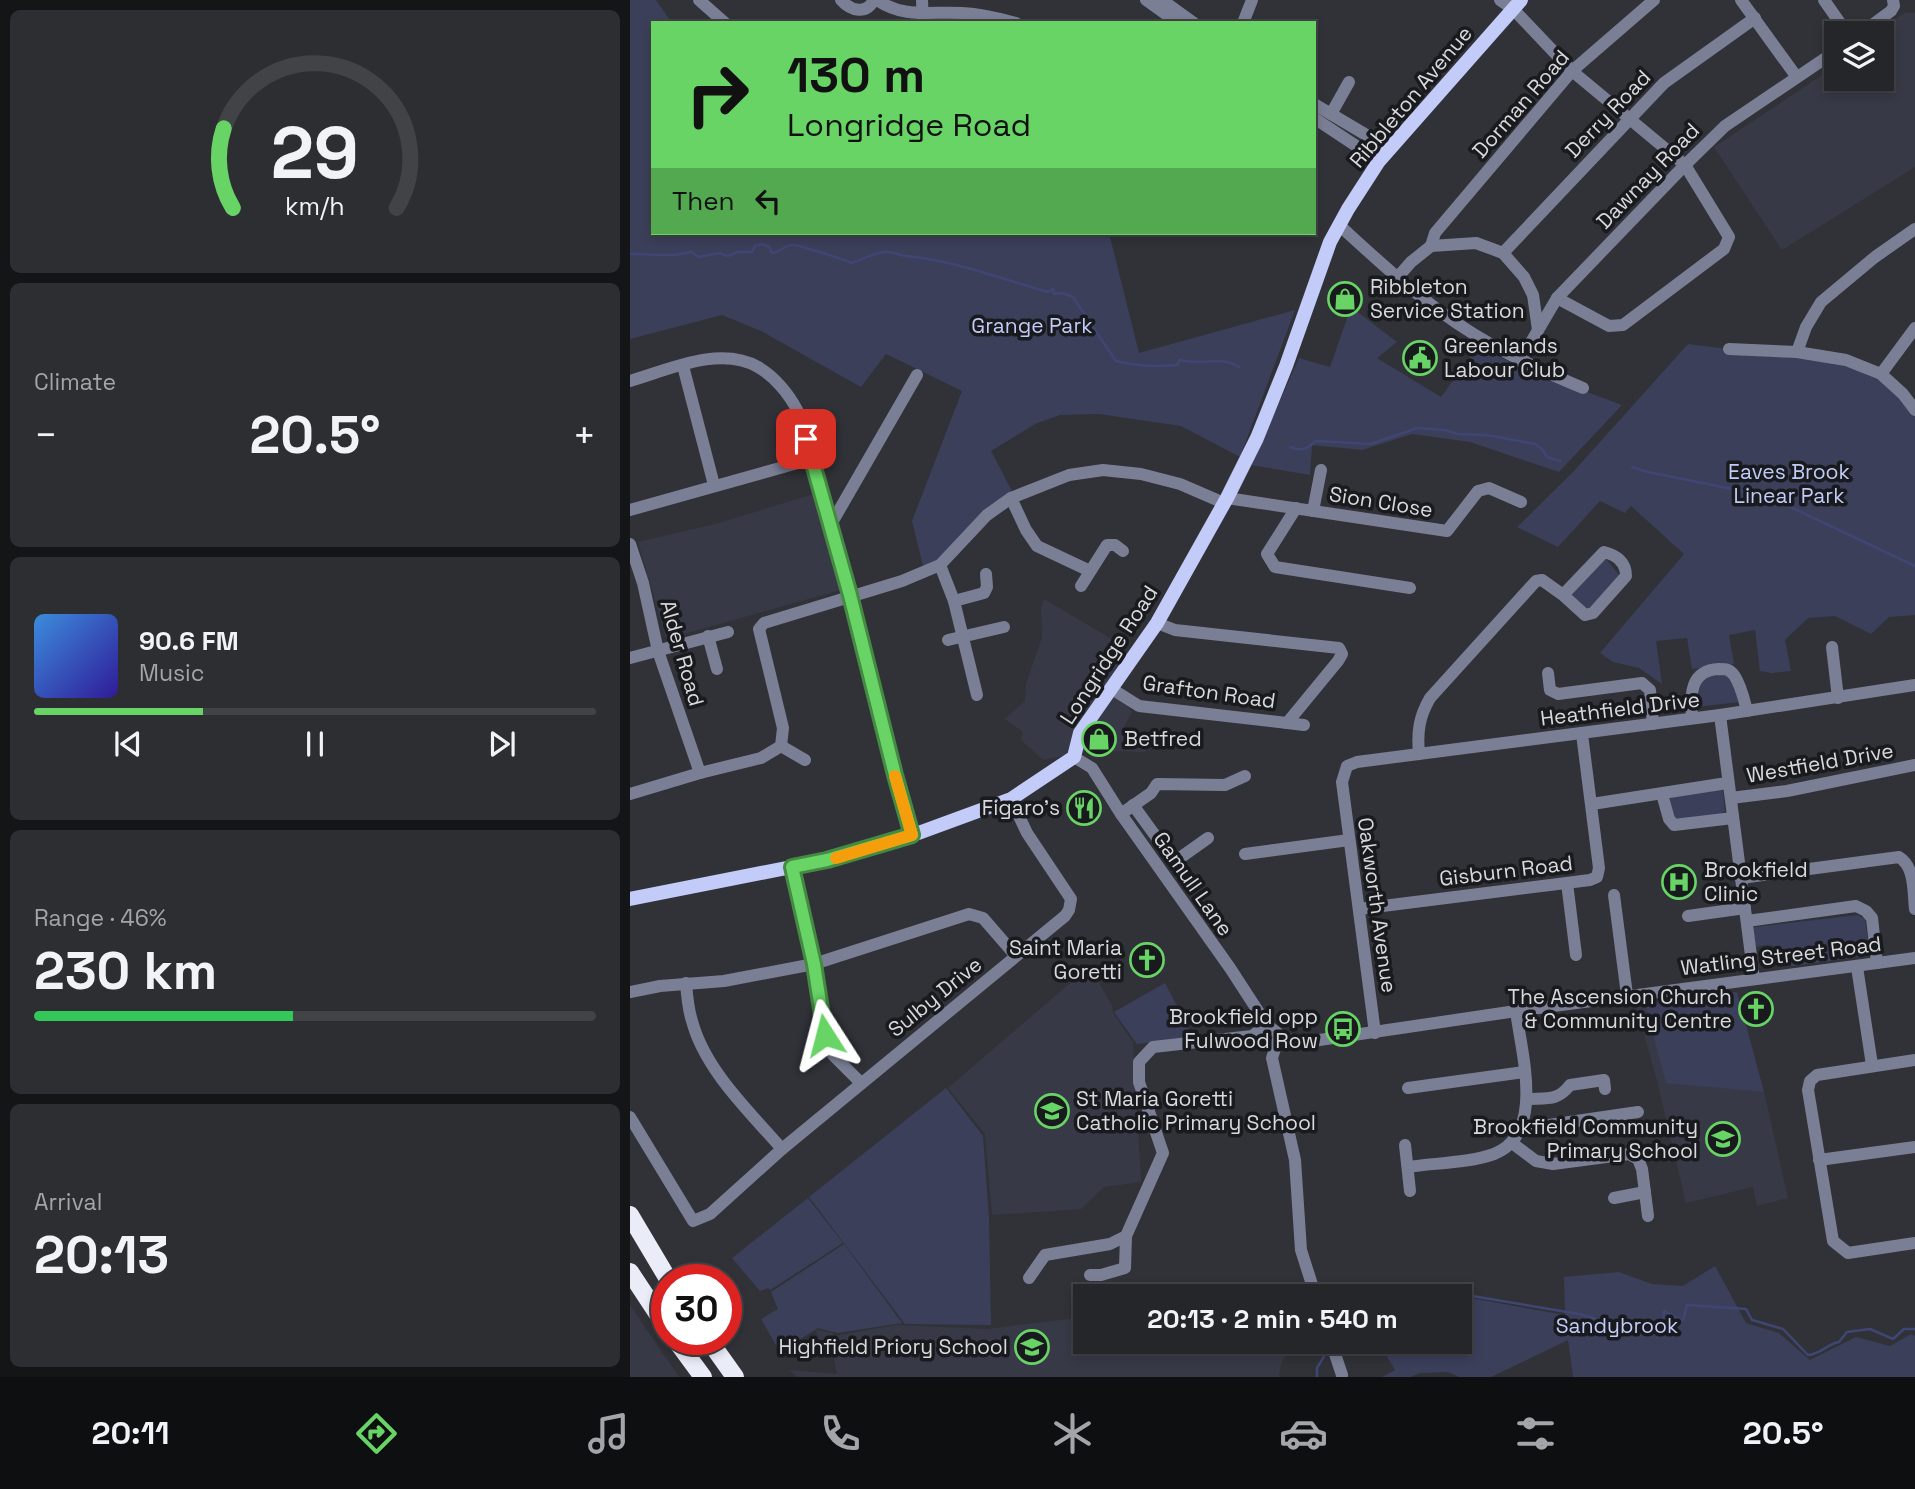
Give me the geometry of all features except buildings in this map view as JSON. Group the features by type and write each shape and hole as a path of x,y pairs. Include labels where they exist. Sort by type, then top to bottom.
{"highway":[{"path":"630,1215 659,1264"},
{"path":"630,1272 651,1304"},
{"path":"687,1355 703,1377"},
{"path":"719,1355 735,1377"}],"main road":[{"name":"Ribbleton Avenue","path":"1339,225 1379,161 1517,5"},
{"name":"Longridge Road","path":"630,899 827,860 912,835 1011,799 1074,757 1080,733 1157,623 1226,501 1257,438 1330,242 1339,225"}],"street":[{"path":"699,0 723,21"},
{"path":"841,0 849,7 860,10 869,7 876,0 891,9 909,13 970,14 1006,21"},
{"path":"1146,0 1175,21"},
{"path":"1162,0 1192,21"},
{"path":"1244,21 1252,0"},
{"path":"1500,0 1517,5 1572,71 1685,164 1729,237 1724,249 1623,325 1609,326 1557,299"},
{"name":"Dorman Road","path":"1397,278 1431,246 1435,233 1572,71 1654,0"},
{"path":"1741,0 1796,76"},
{"path":"1824,0 1839,21"},
{"path":"1874,21 1892,5"},
{"name":"Derry Road","path":"1503,253 1664,83 1755,18"},
{"name":"Dawnay Road","path":"1520,361 1557,299 1685,164 1725,126 1824,58"},
{"path":"1331,114 1349,82"},
{"path":"1316,105 1390,149"},
{"path":"1316,119 1379,161"},
{"path":"1339,225 1397,278 1443,314 1520,361 1583,388"},
{"path":"1797,352 1806,327 1821,302 1875,257 1915,229"},
{"path":"1431,246 1476,243 1503,253 1524,276 1533,295 1538,330"},
{"path":"1881,374 1915,328"},
{"path":"1729,349 1797,352 1846,360 1881,374 1903,394 1915,410"},
{"path":"630,381 705,360 733,359 757,366 772,377 795,407 850,595 912,835"},
{"path":"683,366 714,485"},
{"path":"830,526 917,375"},
{"path":"630,510 812,459"},
{"name":"Sion Close","path":"940,565 987,515 1011,498 1069,475 1103,470 1152,476 1226,501 1297,508 1447,531 1478,491 1489,488 1521,502"},
{"path":"1313,511 1321,470"},
{"path":"1011,498 1037,546 1090,571"},
{"name":"Sion Close","path":"1297,508 1267,554 1275,567 1410,588"},
{"name":"Alder Road","path":"630,544 636,584 700,772"},
{"path":"1081,586 1107,545 1115,545 1124,551"},
{"path":"1419,754 1417,734 1420,720 1436,689 1535,581 1542,580 1586,615 1593,613 1626,576 1624,565 1612,554 1604,552 1563,596"},
{"path":"781,746 783,728 759,629 764,623 902,581 940,565 954,601 977,695"},
{"path":"954,601 984,593 987,587 986,574"},
{"path":"1157,623 1175,631 1339,648 1342,654 1338,661 1287,723"},
{"path":"947,640 1004,627"},
{"path":"630,658 728,632"},
{"path":"708,636 718,669"},
{"path":"1832,647 1838,698"},
{"path":"1692,718 1691,702 1697,677 1712,669 1727,669 1732,673 1741,688 1747,711"},
{"path":"1548,673 1550,690 1558,694 1643,682 1650,690 1653,724"},
{"name":"Heathfield Drive","path":"1342,782 1347,766 1357,762 1720,715 1915,685"},
{"name":"Grafton Road","path":"1112,689 1139,706 1304,725"},
{"path":"1720,715 1754,979"},
{"name":"Gisburn Road","path":"1359,908 1597,877 1599,870 1592,804 1581,734"},
{"path":"781,746 805,760"},
{"path":"630,794 700,772 761,758 781,746"},
{"name":"Gamull Lane","path":"1074,757 1092,768 1179,899 1230,968 1267,1025 1279,1036"},
{"name":"Westfield Drive","path":"1731,798 1787,791 1915,765"},
{"path":"1121,814 1151,793 1157,784 1225,785 1245,776"},
{"name":"Oakworth Avenue","path":"1342,782 1375,1033"},
{"path":"1592,804 1727,783"},
{"path":"1662,794 1669,819 1674,825 1733,818"},
{"name":"Sulby Drive","path":"630,1117 693,1221 710,1214 782,1149 1065,916 1071,899 1027,833 1011,799"},
{"path":"1133,805 1172,860 1177,860 1208,838"},
{"path":"1245,854 1349,840"},
{"path":"1741,878 1899,857 1910,869 1915,909"},
{"path":"792,867 829,1047 861,1083"},
{"path":"1567,883 1576,955"},
{"path":"1614,895 1627,995"},
{"path":"1688,916 1746,915 1856,906 1866,911 1872,919 1877,963"},
{"path":"630,992 686,983 724,981 814,964 969,914 983,918 1016,956"},
{"name":"Watling Street Road","path":"1279,1036 1306,1042 1627,995 1915,958"},
{"path":"1857,967 1872,1065"},
{"path":"686,983 692,1022 709,1058 723,1080 782,1149"},
{"path":"1408,1167 1495,1154 1512,1143 1521,1129 1528,1099 1516,1011"},
{"path":"1090,1275 1101,1275 1125,1268 1126,1236 1163,1153 1139,1082 1139,1062 1153,1047 1252,1036 1267,1025"},
{"path":"1279,1036 1272,1058 1295,1160 1301,1250 1312,1284"},
{"path":"1915,1060 1817,1076 1810,1080 1808,1090 1833,1241 1848,1253 1915,1242"},
{"path":"1416,1084 1524,1072"},
{"path":"1528,1099 1562,1095 1570,1084 1604,1080 1605,1089"},
{"path":"1521,1129 1639,1112"},
{"path":"1512,1143 1536,1161 1553,1164 1629,1154 1638,1159 1642,1169 1648,1216"},
{"path":"1405,1145 1410,1191"},
{"path":"1819,1160 1915,1147"},
{"path":"1614,1198 1645,1192"},
{"path":"1029,1278 1045,1255 1110,1244 1126,1236"},
{"path":"1335,1354 1342,1375"}],"shaded area":[{"path":"1905,13 1915,13 1915,167 1782,250 1714,147 1824,74 1824,91 1894,91 1892,21"},
{"path":"817,493 841,590 666,639 638,542 719,523"},
{"path":"1044,599 1122,645 1118,691 1132,712 1124,727 1125,733 1148,736 1146,752 1090,750 1043,760 1021,740 1023,732 1005,719 1025,701 1026,684 1042,637 1041,608"},
{"name":"St Maria Goretti Catholic Primary School","path":"1090,966 1112,1006 1113,1013 1133,1042 1141,1182 1104,1187 1081,1209 992,1215 985,1134 948,1088"},
{"name":"Brookfield Community Primary School","path":"1737,992 1764,1092 1788,1198 1757,1206 1753,1187 1686,1203 1636,1005"},
{"path":"630,1305 651,1336 651,1355 664,1355 679,1377 630,1377"},
{"name":"Highfield Priory School","path":"1073,1318 1073,1354 1287,1354 1281,1363 1279,1377 797,1377 789,1370 837,1374 834,1358 819,1340 816,1330 833,1333 834,1336 896,1325 988,1329"}],"green space":[{"name":"Grange Park","path":"630,0 656,0 671,21 651,21 651,235 1110,235 1139,353 1295,310 1240,457 1181,426 1099,414 1060,415 1035,424 991,451 1013,493 955,548 924,570 912,521 962,391 886,354 861,387 761,331 722,315 630,339"},
{"path":"1351,307 1397,342 1377,358 1441,397 1478,346 1520,367 1622,405 1559,472 1470,442 1412,434 1362,450 1312,445 1310,475 1251,465 1299,358 1330,367"},
{"name":"Eaves Brook Linear Park","path":"1688,344 1841,363 1894,387 1915,417 1915,615 1889,617 1871,634 1835,616 1808,618 1785,640 1791,671 1760,671 1755,630 1729,635 1734,664 1692,669 1687,638 1656,641 1662,684 1639,668 1613,662 1600,653 1684,554 1631,506 1625,513 1600,501 1558,547 1517,527 1573,472"},
{"path":"1606,559 1620,576 1587,610 1571,594 1600,560"},
{"path":"1724,671 1734,683 1739,702 1696,707 1698,682"},
{"path":"1718,789 1723,791 1725,811 1721,814 1681,820 1673,818 1669,801 1672,796"},
{"path":"1858,915 1865,919 1870,954 1867,956 1792,966 1773,946 1754,948 1754,927"},
{"path":"1165,983 1193,1037 1137,1044 1114,1012"},
{"path":"1737,992 1764,1092 1666,1083 1645,1004"},
{"path":"946,1088 983,1136 989,1218 991,1325 905,1324 809,1197"},
{"path":"808,1198 843,1243 770,1290 768,1288 760,1291 742,1270 742,1264 737,1264 732,1258"},
{"path":"844,1244 902,1323 837,1333 818,1328 780,1352 761,1319 778,1309 771,1292"},
{"name":"Sandybrook","path":"1715,1266 1746,1323 1779,1333 1810,1360 1856,1337 1890,1346 1911,1334 1915,1336 1915,1377 1573,1377 1568,1340 1491,1377 1459,1377 1448,1372 1420,1373 1410,1377 1382,1377 1395,1370 1385,1354 1472,1354 1472,1298 1565,1315 1564,1277 1619,1272 1652,1284 1683,1286"}],"waterway":[{"path":"630,254 668,255 691,252 699,257 719,253 728,256 738,252 752,252 755,246 762,244 769,247 772,253 792,245 851,263 886,252 925,258 1048,292 1053,289 1054,294 1062,293 1073,297 1116,361 1154,366 1177,365 1180,360 1218,361 1239,367"},
{"path":"1290,447 1304,449 1316,441 1371,444 1417,428 1486,435 1535,444 1547,457 1560,461"},
{"path":"1632,467 1767,496 1915,566"},
{"path":"1472,1296 1579,1314 1641,1332 1646,1321 1662,1326 1664,1311 1683,1321 1687,1305 1746,1309 1752,1320 1783,1329 1808,1355 1839,1342 1847,1332 1870,1329 1893,1339 1904,1329 1915,1329"},
{"path":"1317,1377 1317,1368 1325,1354"}],"slow traffic":[{"path":"836,858 912,835 895,776"}],"place":[{"name":"Ribbleton Service Station","path":"1345,299"},
{"name":"Greenlands Labour Club","path":"1420,358"},
{"name":"Betfred","path":"1099,739"},
{"name":"Figaro's","path":"1084,808"},
{"name":"Brookfield Clinic","path":"1679,882"},
{"name":"Saint Maria Goretti","path":"1147,960"},
{"name":"The Ascension Church & Community Centre","path":"1756,1009"},
{"name":"Brookfield opp Fulwood Row","path":"1343,1029"},
{"name":"St Maria Goretti Catholic Primary School","path":"1052,1111"},
{"name":"Brookfield Community Primary School","path":"1723,1139"},
{"name":"Highfield Priory School","path":"1032,1347"}],"route":[{"path":"806,439 850,595 912,835 827,860 792,867 814,964 825,1035"}]}
